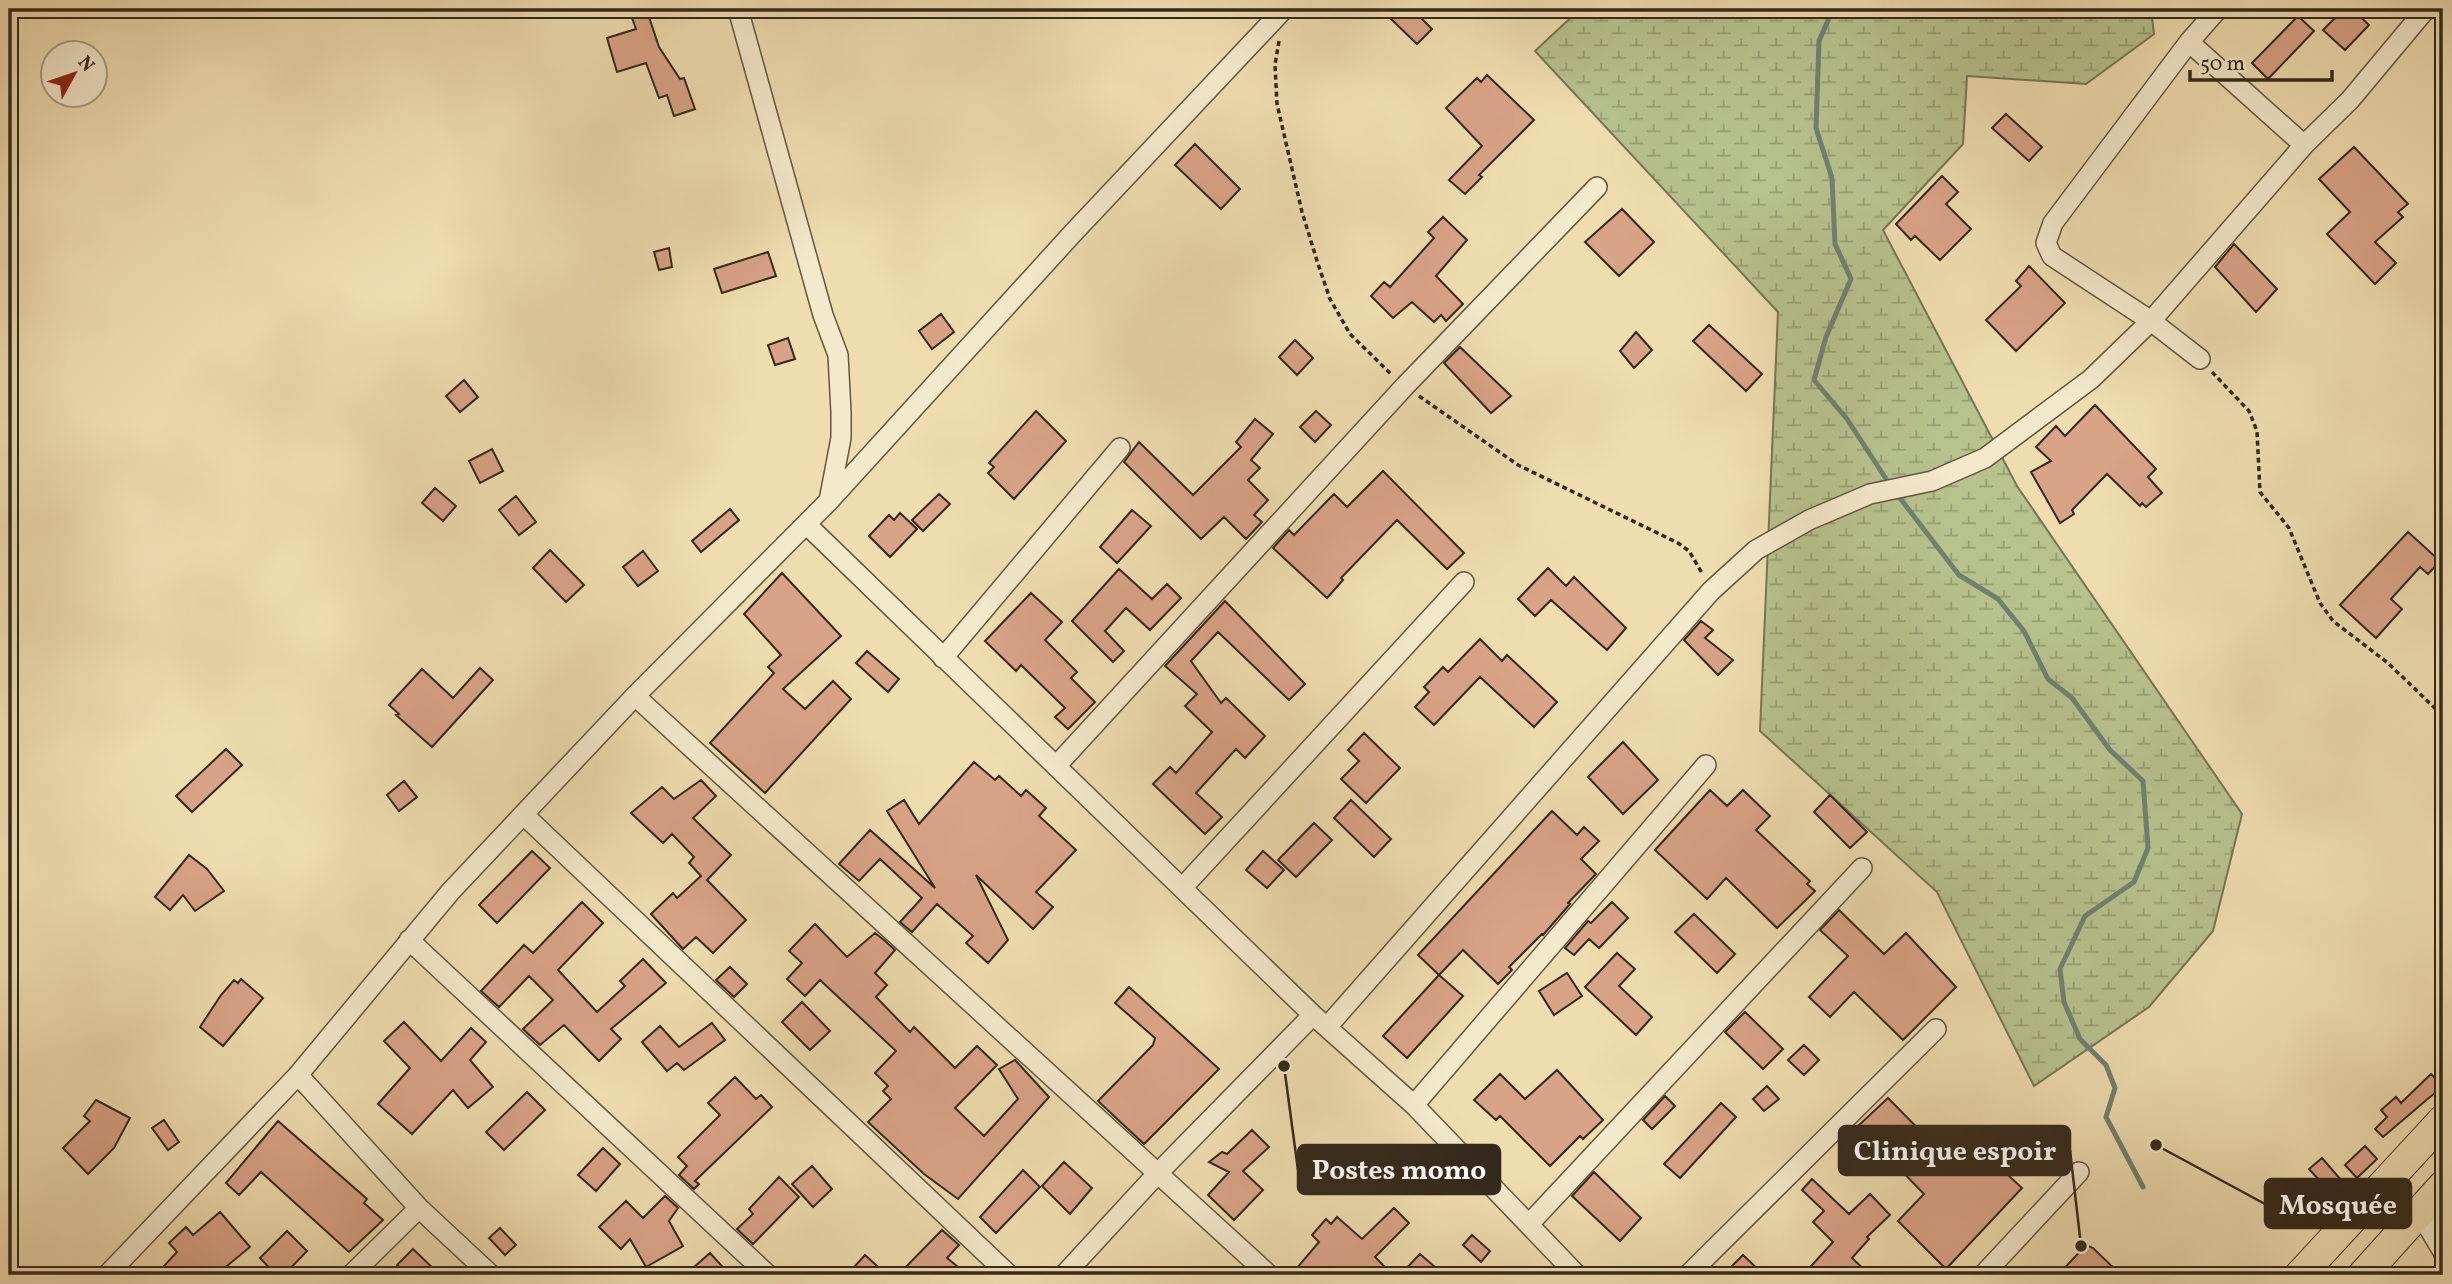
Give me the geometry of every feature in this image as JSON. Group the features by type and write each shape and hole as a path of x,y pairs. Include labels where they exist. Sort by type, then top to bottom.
{"main road":[{"path":"2300,1275 2443,1120"},
{"path":"2363,1275 2443,1186"}],"street":[{"path":"738,9 823,314 838,355 841,438 828,502"},
{"path":"107,1275 298,1075 451,891 525,816 635,696 828,502 1073,233 1284,9"},
{"path":"2200,359 2151,321 2052,256 2046,243 2053,223 2189,42 2218,9"},
{"path":"1064,1275 1157,1174 1320,1021 1711,591 1756,550 1809,520 1870,494 1932,481 1984,458 2091,379 2151,321 2304,145 2350,100 2426,9"},
{"path":"2189,42 2304,145"},
{"path":"1058,764 1405,386 1597,187"},
{"path":"943,658 1120,448"},
{"path":"806,524 943,658 1058,764 1320,1021 1414,1105 1577,1275"},
{"path":"1183,887 1464,582"},
{"path":"635,696 1269,1275"},
{"path":"1414,1105 1706,765"},
{"path":"525,816 1009,1275"},
{"path":"1530,1223 1862,868"},
{"path":"409,940 768,1275"},
{"path":"1688,1275 1936,1029"},
{"path":"298,1075 419,1208 491,1275"},
{"path":"1983,1275 2079,1172"},
{"path":"351,1275 419,1208"},
{"path":"2420,1213 2443,1252"}],"path":[{"path":"2200,359 2249,411 2257,431 2260,492 2289,528 2320,603 2333,621 2388,663 2443,716"}],"green space":[{"path":"1580,9 2151,9 2154,34 2086,84 1967,76 1963,144 1883,230 2017,486 2242,814 2213,931 2149,1007 2034,1086 1937,892 1760,731 1778,312 1535,51"}],"building":[{"path":"1401,9 1412,9 1432,29 1417,44 1391,19"},
{"path":"2344,9 2352,9 2369,25 2345,50 2323,30"},
{"path":"648,14 659,47 680,79 684,78 695,109 674,116 667,95 659,98 646,63 617,72 607,38 636,29 632,18"},
{"path":"2298,16 2314,31 2268,79 2252,63"},
{"path":"1487,75 1534,120 1479,175 1482,177 1465,194 1449,180 1482,146 1446,108 1477,78 1481,82"},
{"path":"2006,114 2042,147 2029,161 1992,128"},
{"path":"1195,144 1240,189 1221,209 1175,165"},
{"path":"2354,147 2408,204 2398,212 2403,217 2375,242 2396,263 2375,284 2327,234 2350,212 2319,179"},
{"path":"1942,176 1958,192 1946,204 1971,229 1940,260 1915,236 1911,240 1896,224"},
{"path":"1622,209 1654,242 1619,276 1585,242"},
{"path":"1443,217 1467,240 1436,276 1463,304 1446,321 1441,315 1434,322 1412,302 1393,318 1371,296 1384,282 1390,287 1434,238 1428,232"},
{"path":"2234,244 2277,289 2256,312 2215,267"},
{"path":"669,248 672,267 659,270 654,252"},
{"path":"768,252 776,276 722,293 714,269"},
{"path":"2029,266 2065,303 2016,351 1986,320 2021,286 2016,281"},
{"path":"941,314 954,332 932,349 919,331"},
{"path":"1709,325 1762,374 1746,391 1693,341"},
{"path":"1636,332 1652,350 1634,368 1620,351"},
{"path":"788,338 795,359 775,365 768,345"},
{"path":"1295,340 1313,358 1297,375 1279,357"},
{"path":"1460,347 1511,396 1491,413 1444,363"},
{"path":"464,380 478,397 460,412 446,396"},
{"path":"2095,405 2156,469 2148,477 2162,493 2146,507 2142,503 2140,506 2107,474 2072,510 2074,514 2060,523 2031,472 2051,461 2036,447 2056,426 2065,436"},
{"path":"1036,411 1066,441 1014,499 988,473 994,467 989,463"},
{"path":"1316,411 1331,425 1315,442 1300,427"},
{"path":"1255,419 1273,434 1251,460 1260,468 1248,480 1268,500 1254,515 1262,522 1246,539 1224,517 1201,539 1124,462 1139,442 1193,495 1241,447 1236,442"},
{"path":"492,449 503,471 480,483 469,461"},
{"path":"1383,471 1464,553 1447,569 1397,520 1341,578 1343,580 1327,598 1273,548 1289,530 1294,535 1334,494 1347,507"},
{"path":"435,488 456,506 443,521 422,503"},
{"path":"939,494 950,504 923,531 912,520"},
{"path":"516,496 536,522 519,535 499,510"},
{"path":"730,509 739,520 701,552 692,541"},
{"path":"1132,510 1151,526 1117,563 1100,547"},
{"path":"900,513 917,529 890,557 869,536 889,515 894,520"},
{"path":"2408,532 2440,561 2428,574 2420,567 2391,599 2402,609 2376,638 2340,605"},
{"path":"550,550 584,585 566,602 533,568"},
{"path":"643,551 658,571 638,586 623,567"},
{"path":"1548,568 1566,586 1574,577 1626,628 1607,650 1551,600 1535,616 1518,599"},
{"path":"1119,569 1152,599 1167,584 1181,598 1150,630 1126,608 1105,631 1124,651 1113,662 1072,621"},
{"path":"782,573 841,636 783,689 805,709 833,681 851,699 765,793 710,743 774,673 768,667 781,655 744,614"},
{"path":"1031,593 1062,622 1045,640 1077,672 1071,678 1095,702 1068,729 1055,717 1065,708 1021,665 1016,671 985,641"},
{"path":"1225,601 1305,684 1289,700 1218,632 1191,661 1221,703 1226,698 1265,736 1245,758 1236,749 1196,793 1222,817 1205,834 1153,784 1170,767 1176,773 1212,732 1185,706 1197,694 1165,666"},
{"path":"1701,621 1713,630 1705,638 1733,660 1718,675 1684,640"},
{"path":"1480,639 1502,661 1507,655 1557,702 1534,727 1480,677 1434,725 1415,707 1429,692 1424,687 1443,667 1448,672"},
{"path":"867,651 899,679 888,692 856,663"},
{"path":"480,668 493,680 432,747 396,715 399,714 389,705 422,669 453,698"},
{"path":"1364,733 1400,768 1366,803 1341,779 1359,761 1348,750"},
{"path":"1623,742 1658,780 1623,814 1588,777"},
{"path":"226,749 242,765 192,812 176,796"},
{"path":"974,762 995,780 999,776 1021,796 1026,790 1046,808 1039,816 1076,850 1036,892 1053,907 1033,929 976,875 1008,940 988,963 966,943 973,936 937,904 912,932 900,922 922,898 880,859 859,881 839,864 870,830 935,888 887,811 904,800 919,824"},
{"path":"701,780 716,796 693,818 731,855 707,880 746,920 713,953 696,937 683,949 651,914 673,893 677,898 701,876 689,863 694,857 672,834 663,843 631,813 662,787 674,799"},
{"path":"404,781 417,797 399,811 387,795"},
{"path":"1710,790 1727,806 1743,790 1770,816 1756,830 1810,881 1807,884 1815,891 1777,928 1726,878 1707,899 1655,850"},
{"path":"1830,795 1867,832 1850,848 1814,812"},
{"path":"1351,800 1391,839 1374,857 1334,818"},
{"path":"1552,811 1577,835 1584,827 1599,841 1581,859 1596,874 1568,903 1570,904 1543,935 1509,967 1512,970 1498,984 1463,950 1439,975 1418,955"},
{"path":"1314,823 1332,840 1296,877 1278,860"},
{"path":"532,851 550,868 497,923 479,905"},
{"path":"1263,851 1284,870 1267,888 1246,870"},
{"path":"189,855 207,869 224,891 195,911 183,895 170,910 155,897"},
{"path":"582,902 603,923 558,970 597,1012 625,986 620,981 643,959 666,983 611,1029 621,1039 599,1061 564,1025 540,1045 523,1029 553,1000 529,976 499,1007 481,991 524,945 533,953"},
{"path":"1612,902 1628,918 1599,948 1589,939 1574,955 1565,948 1588,921 1591,923"},
{"path":"1839,910 1884,954 1906,933 1956,987 1903,1040 1854,992 1830,1017 1809,997 1848,956 1820,930"},
{"path":"1694,914 1735,954 1717,973 1675,932"},
{"path":"815,924 847,957 875,933 895,950 875,973 887,985 876,997 910,1032 914,1027 955,1068 977,1046 997,1065 955,1108 984,1136 1018,1099 999,1069 1015,1060 1049,1097 958,1199 924,1174 868,1122 891,1099 883,1091 888,1086 875,1073 896,1051 820,980 805,996 787,979 802,963 789,951"},
{"path":"1617,953 1635,969 1619,986 1652,1017 1636,1035 1585,987"},
{"path":"730,967 747,984 734,997 716,980"},
{"path":"1567,973 1582,996 1554,1015 1539,991"},
{"path":"1439,975 1463,996 1407,1058 1383,1036"},
{"path":"241,979 263,998 223,1046 200,1027 221,995 234,980 238,983"},
{"path":"1129,987 1219,1069 1144,1144 1098,1101 1153,1045 1155,1038 1115,1003"},
{"path":"802,1002 830,1031 810,1050 782,1022"},
{"path":"1745,1012 1783,1049 1763,1069 1725,1032"},
{"path":"404,1022 441,1061 471,1028 486,1042 470,1060 493,1087 468,1108 453,1090 412,1134 378,1104 410,1068 384,1041"},
{"path":"712,1023 725,1040 684,1070 677,1063 667,1071 642,1042 660,1026 679,1047"},
{"path":"1804,1045 1819,1060 1804,1075 1788,1060"},
{"path":"1557,1070 1603,1120 1583,1139 1580,1136 1550,1166 1500,1116 1496,1120 1474,1100 1500,1074 1525,1099"},
{"path":"2431,1074 2443,1086 2383,1137 2375,1129 2387,1117 2381,1110 2396,1097 2401,1103"},
{"path":"735,1077 756,1099 761,1095 772,1107 695,1181 699,1184 694,1189 679,1175 687,1166 678,1157 720,1115 708,1103"},
{"path":"1767,1086 1779,1099 1764,1111 1753,1099"},
{"path":"527,1092 545,1110 504,1150 486,1132"},
{"path":"1665,1096 1675,1106 1652,1129 1643,1120"},
{"path":"1888,1098 1946,1157 1966,1136 2022,1188 1946,1269 1898,1221 1924,1194 1858,1126"},
{"path":"96,1100 130,1118 114,1148 88,1174 63,1148 90,1121 84,1116"},
{"path":"1721,1103 1736,1117 1680,1178 1664,1164"},
{"path":"164,1120 179,1142 168,1150 152,1128"},
{"path":"278,1121 367,1199 364,1203 383,1220 349,1252 261,1172 239,1195 226,1183"},
{"path":"1252,1130 1269,1147 1243,1171 1263,1190 1234,1220 1208,1195 1229,1172 1209,1162 1222,1152 1227,1154"},
{"path":"2365,1146 2377,1159 2357,1178 2345,1165"},
{"path":"603,1148 620,1164 596,1191 578,1175"},
{"path":"2322,1158 2341,1180 2329,1191 2309,1169"},
{"path":"1064,1162 1092,1188 1070,1214 1042,1186"},
{"path":"812,1166 832,1189 813,1207 792,1184"},
{"path":"1023,1170 1040,1187 996,1233 980,1217"},
{"path":"1594,1172 1641,1218 1620,1241 1572,1196"},
{"path":"779,1177 799,1197 753,1244 737,1229 753,1214 749,1209"},
{"path":"1812,1179 1849,1214 1870,1194 1890,1215 1867,1237 1869,1239 1852,1258 1870,1275 1803,1275 1833,1242 1813,1222 1824,1211 1802,1190"},
{"path":"665,1196 678,1208 669,1221 683,1246 646,1267 630,1239 621,1249 599,1227 626,1201 643,1218"},
{"path":"1394,1208 1409,1223 1375,1257 1393,1275 1304,1275 1296,1269 1319,1242 1312,1235 1326,1219 1331,1224 1337,1217 1362,1239"},
{"path":"220,1212 250,1247 216,1275 172,1275 164,1266 177,1252 169,1243 186,1227 193,1235"},
{"path":"500,1228 516,1245 505,1255 489,1238"},
{"path":"942,1230 959,1245 947,1258 968,1275 898,1275"},
{"path":"287,1231 307,1251 284,1275 276,1275 260,1258"},
{"path":"1472,1235 1490,1251 1481,1262 1463,1245"},
{"path":"2086,1245 2093,1248 2121,1275 2058,1275"},
{"path":"413,1249 440,1275 407,1275 397,1265"},
{"path":"710,1253 730,1275 685,1275"},
{"path":"1420,1254 1444,1275 1400,1275"},
{"path":"865,1255 887,1275 847,1275"},
{"path":"1743,1255 1764,1275 1723,1275"}],"waterway":[{"path":"1833,9 1819,41 1816,128 1832,178 1835,244 1851,279 1826,337 1814,380 1847,419 1890,485"},
{"path":"1896,493 1959,575 1998,599 2024,631 2048,679 2072,698 2110,750 2143,781 2148,848 2134,882 2085,916 2060,969 2064,1002 2080,1039 2106,1065 2115,1088 2106,1117 2143,1187"}],"place":[{"name":"Postes momo","path":"1284,1066"},
{"name":"Mosquée","path":"2156,1145"},
{"name":"Clinique espoir","path":"2081,1246"}]}
